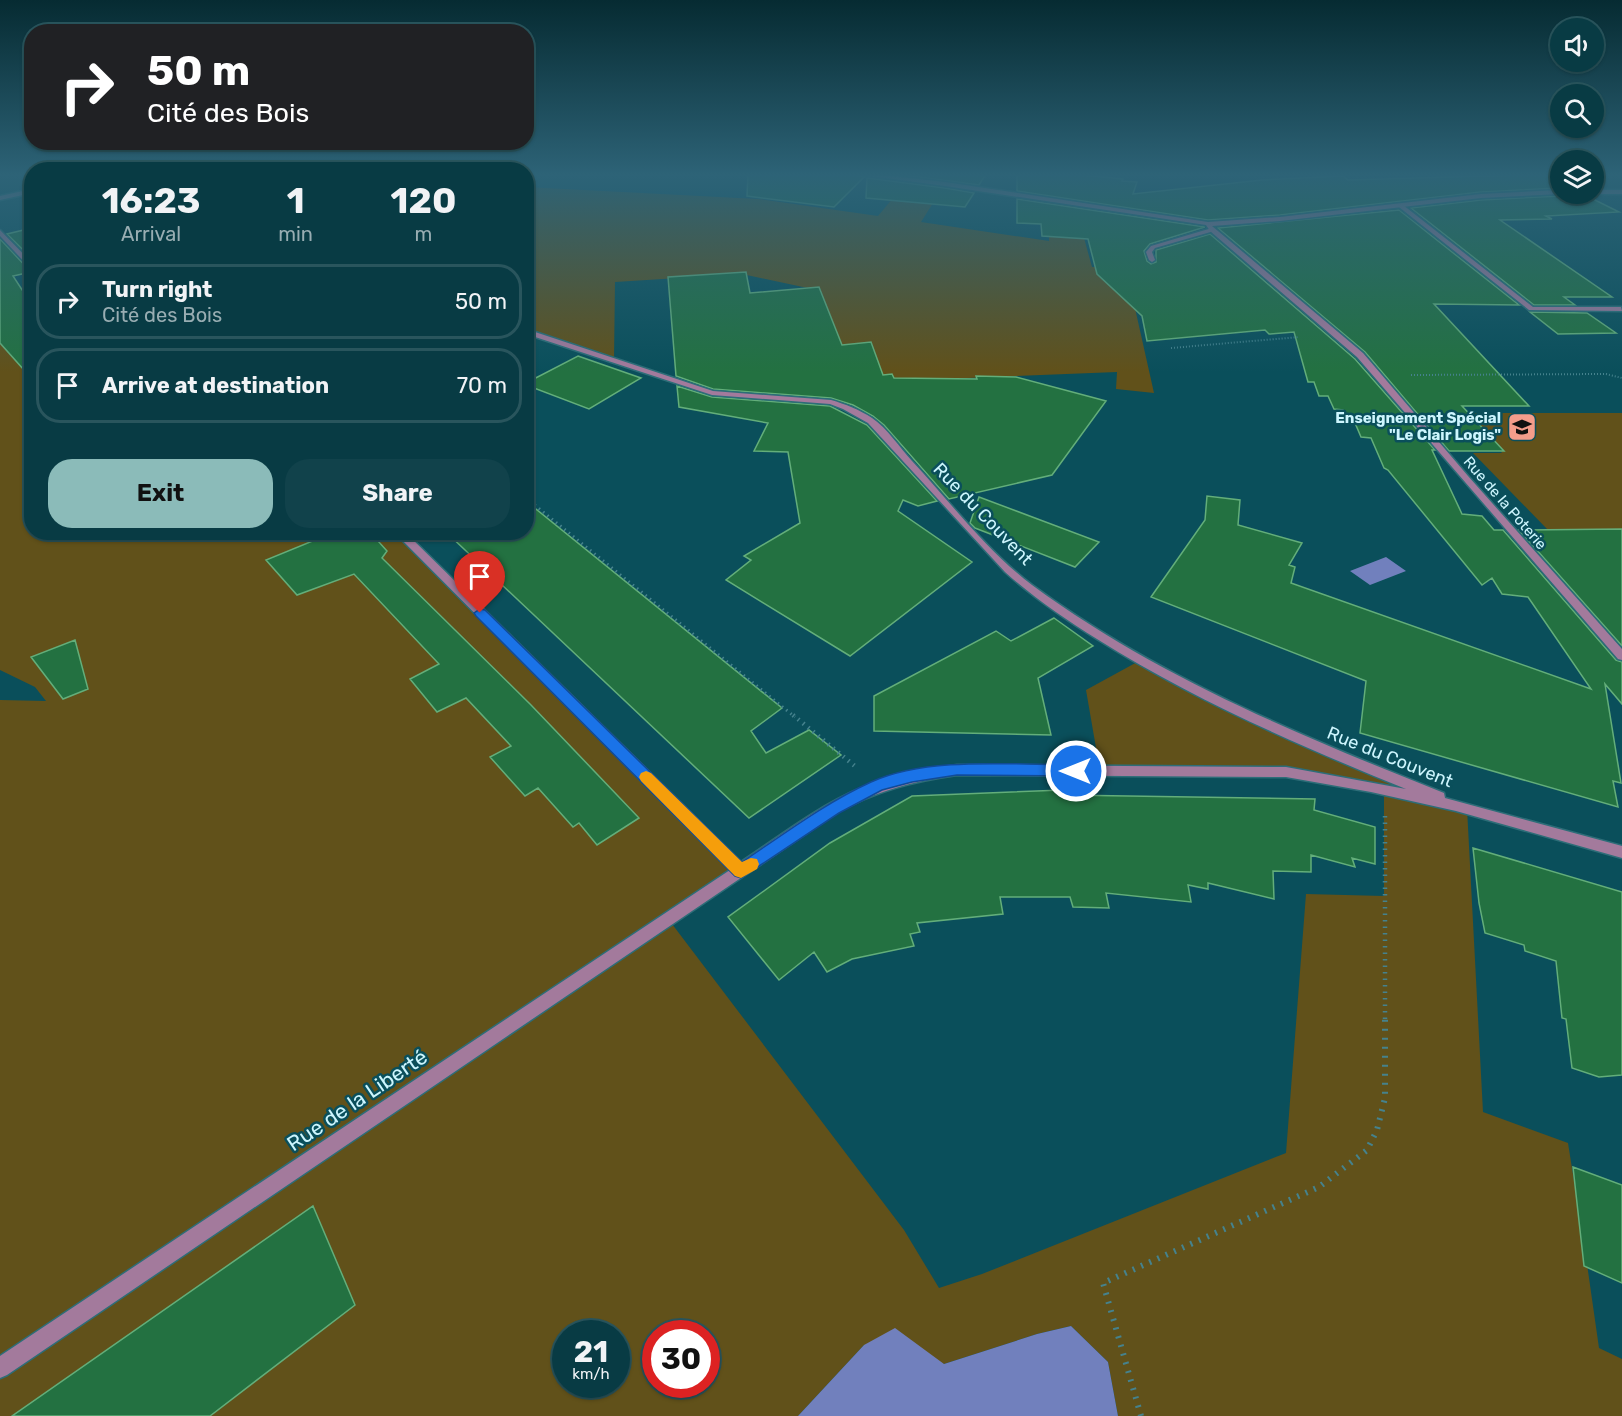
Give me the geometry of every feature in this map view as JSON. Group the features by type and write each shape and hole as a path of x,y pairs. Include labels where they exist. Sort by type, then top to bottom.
{"street":[{"path":"7,240 24,259"},
{"path":"1152,260 1149,252 1153,247 1173,240"},
{"name":"Rue de la Poterie","path":"1226,240 1360,355 1622,656"},
{"path":"1444,240 1531,309 1621,309"},
{"name":"Rue du Couvent","path":"534,334 712,393 831,402 861,414 871,421 994,557 1027,585 1139,661 1190,689 1310,745 1467,808"},
{"path":"407,540 741,871"},
{"name":"Rue du Couvent","path":"741,871 833,808 878,785 912,776 957,770 1263,772 1318,777 1467,808 1622,852"},
{"name":"Rue de la Liberté","path":"0,1368 741,871"}],"path":[{"path":"1171,348 1338,335"},
{"path":"1377,375 1606,374 1622,378"},
{"path":"534,505 878,785"},
{"path":"1141,1416 1103,1283 1319,1187 1367,1150 1377,1130 1384,1098 1385,791"}],"shaded area":[{"path":"534,240 1085,240 1092,267 1126,268 1154,393 1116,389 1117,372 869,382 834,347 817,290 742,274 615,282 614,360 534,333"},
{"path":"24,331 24,540 406,540 741,871 669,920 904,1230 939,1288 982,1274 1286,1153 1306,894 1384,896 1384,791 1319,777 1100,771 1086,690 1139,661 1182,684 1467,808 1483,1112 1568,1143 1599,1348 1622,1359 1622,1416 1118,1416 1108,1362 1071,1326 1037,1334 944,1364 864,1345 798,1416 0,1416 0,700 46,701 35,687 0,670 0,337"},
{"path":"1465,413 1622,413 1622,529 1548,530 1473,453 1502,453"}],"water":[{"path":"1386,557 1406,571 1370,585 1350,571"},
{"path":"1071,1326 1108,1362 1118,1416 798,1416 864,1345 895,1328 944,1364 1037,1334"}],"building":[{"path":"1,240 24,265 24,274 13,276 24,293 24,370 0,343"},
{"path":"13,240 24,240 24,251"},
{"path":"1088,240 1163,240 1150,244 1144,251 1147,261 1151,264 1156,262 1156,250 1189,240 1217,240 1355,359 1435,450 1432,450 1462,514 1482,516 1494,530 1503,530 1616,660 1622,662 1622,704 1605,684 1621,783 1613,781 1618,807 1360,733 1366,681 1151,597 1205,520 1207,496 1240,500 1238,525 1302,543 1289,565 1295,567 1291,583 1591,689 1528,597 1502,594 1492,578 1482,585 1384,468 1371,438 1361,437 1355,423 1347,422 1343,410 1334,409 1328,396 1319,396 1314,382 1308,382 1294,332 1269,334 1265,330 1147,341 1142,316 1097,274"},
{"path":"1232,240 1437,240 1519,305 1434,304 1529,406 1462,406 1504,451 1449,451 1365,352"},
{"path":"1452,240 1529,240 1612,297 1564,297 1575,305 1534,305"},
{"path":"746,272 750,293 819,287 842,345 871,342 883,375 892,374 894,378 1016,377 1106,401 1052,475 949,499 884,425 853,405 831,398 713,389 676,376 668,277"},
{"path":"1530,312 1587,313 1616,333 1558,334"},
{"path":"578,356 641,378 589,409 534,388 534,379"},
{"path":"677,386 712,397 830,406 867,425 937,501 918,506 903,500 898,511 972,562 850,656 726,580 751,560 744,556 800,523 788,452 754,451 768,423 679,407"},
{"path":"979,497 1099,542 1075,567 975,528 970,523"},
{"path":"534,507 782,708 751,731 766,753 809,730 841,755 749,818 454,540 534,540"},
{"path":"1622,529 1622,646 1519,530"},
{"path":"315,540 377,540 387,551 382,558 531,705 639,818 597,845 579,823 573,827 538,788 525,796 490,757 511,746 466,698 437,712 410,679 439,664 354,574 297,595 266,560"},
{"path":"1054,618 1093,646 1038,678 1051,735 874,731 874,696 996,631 1011,641"},
{"path":"75,640 88,689 63,699 31,657"},
{"path":"1063,790 1064,795 1315,799 1314,810 1375,827 1375,864 1352,858 1355,867 1311,855 1311,872 1273,871 1274,899 1208,883 1208,889 1188,885 1191,902 1106,893 1109,908 1073,907 1070,897 1000,897 1003,914 917,923 920,932 910,934 914,946 852,959 827,972 814,952 779,980 728,917 830,843 912,796"},
{"path":"1473,848 1622,892 1622,1075 1599,1077 1572,1068 1566,1019 1562,1018 1556,961 1525,951 1524,945 1485,933"},
{"path":"1573,1167 1622,1185 1622,1283 1584,1266"},
{"path":"313,1206 355,1305 210,1416 12,1416"}],"slow traffic":[{"path":"646,777 741,871 751,864"}],"place":[{"name":"Enseignement Spécial \"Le Clair Logis\"","path":"1522,427"}],"route":[{"path":"480,613 741,871 833,808 878,785 912,776 957,770 1076,771"}]}
